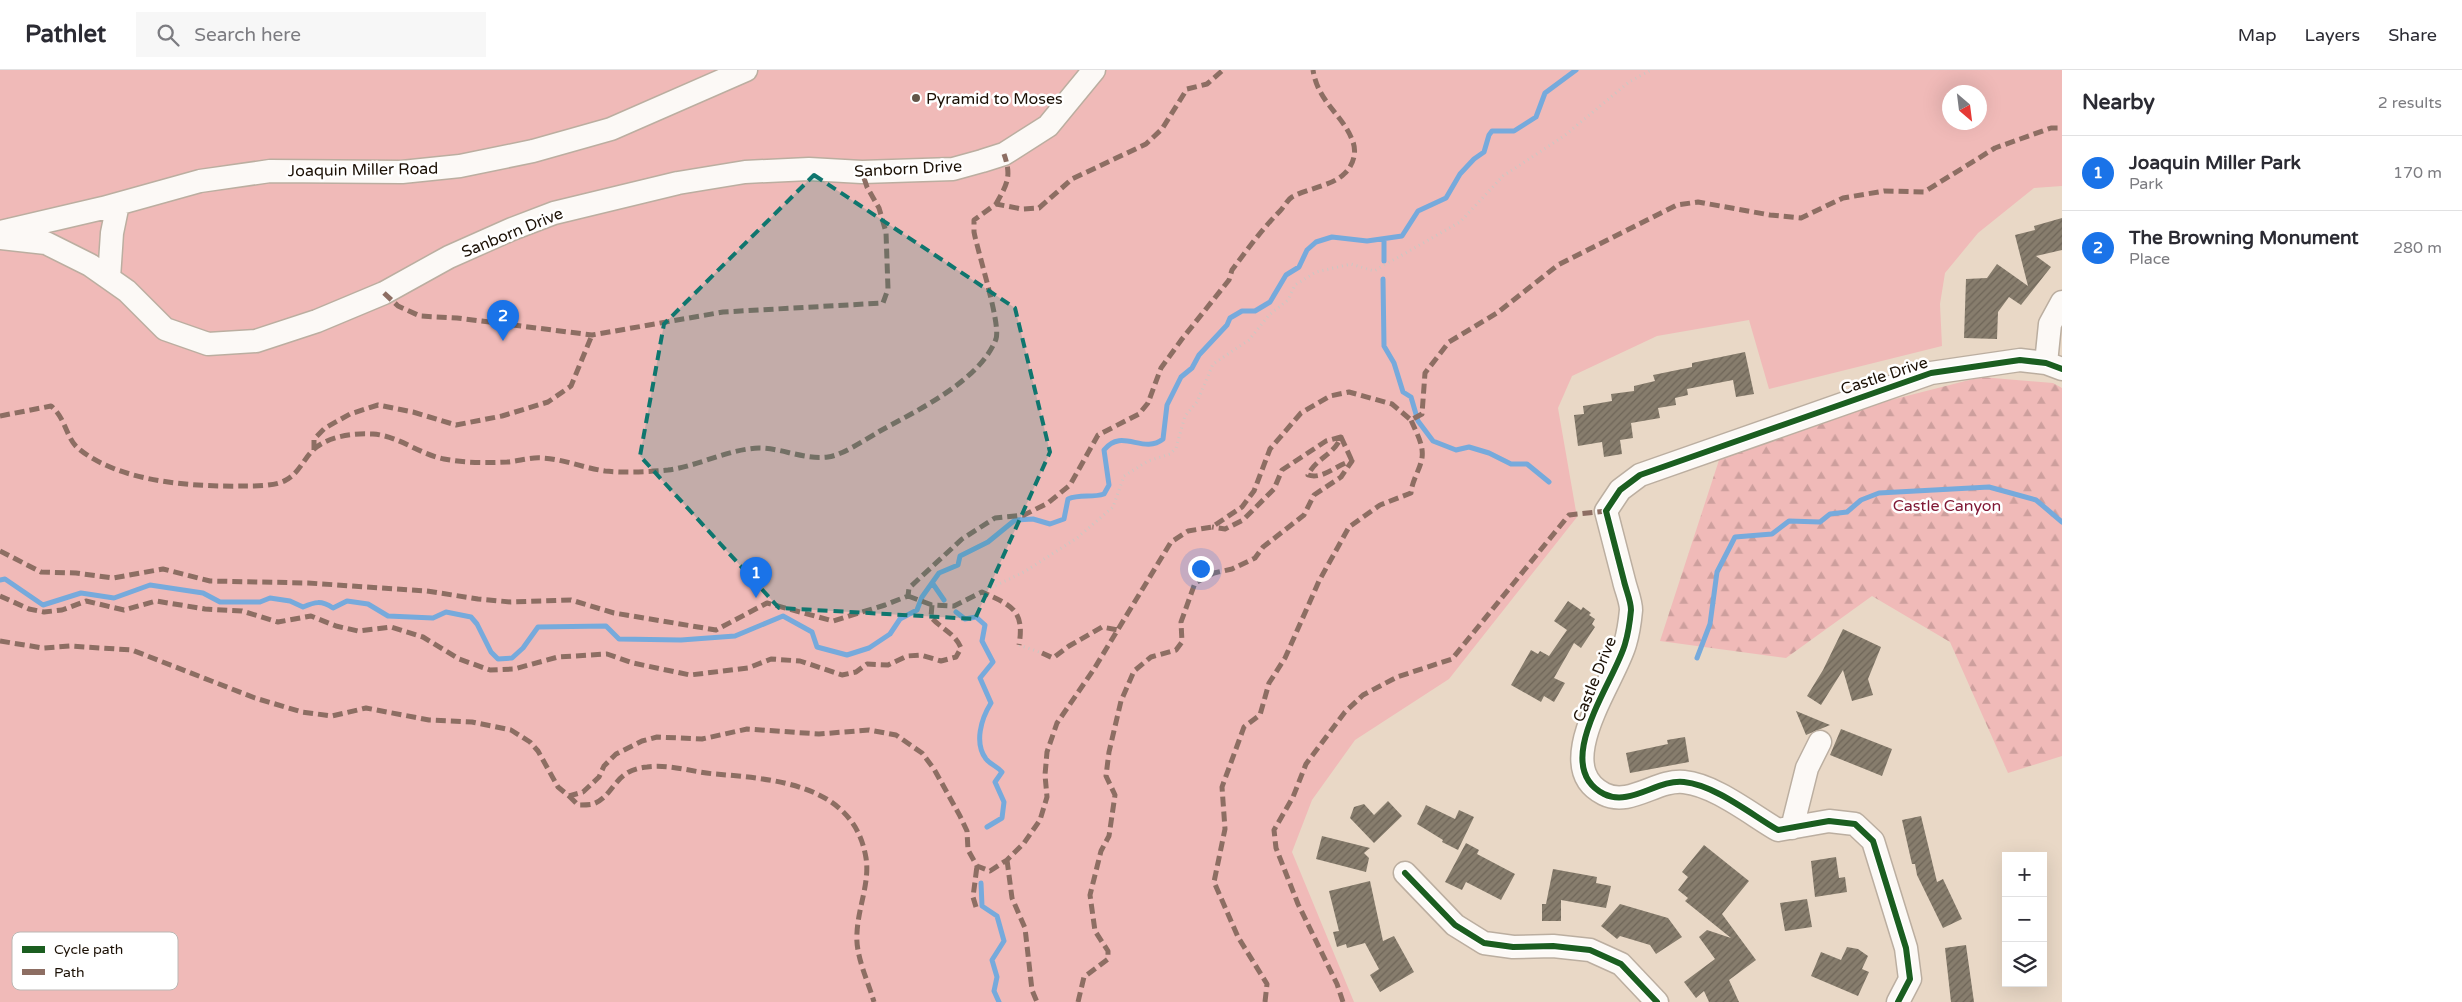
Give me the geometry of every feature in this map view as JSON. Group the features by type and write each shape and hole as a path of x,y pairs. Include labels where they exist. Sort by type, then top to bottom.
{"street":[{"name":"Joaquin Miller Road","path":"0,232 118,204 200,180 270,171 402,172 487,161 611,129 746,70"},
{"name":"Sanborn Drive","path":"0,238 46,243 90,265 127,292 165,329 208,344 256,340 334,314 384,293 450,257 512,228 564,211 678,183 745,172 953,169 982,162 1004,154 1048,126 1094,70"},
{"path":"109,278 112,233 118,204"},
{"path":"2054,366 2050,324 2062,302"},
{"name":"Castle Drive","path":"1898,1002 1910,979 1907,956 1873,841 1855,824 1829,821 1778,830 1708,788 1684,782 1660,784 1626,797 1614,797 1602,793 1586,776 1582,754 1588,724 1625,644 1631,609 1606,511 1620,490 1648,471 1932,373 2020,360 2054,366"},
{"path":"1792,828 1807,768 1820,742"},
{"path":"1405,873 1456,925 1484,942 1513,946 1553,946 1590,950 1621,964 1657,1002"}],"path":[{"path":"982,592 1024,572 1077,538 1113,507 1124,476 1148,461 1170,454 1176,448 1184,416 1198,402 1213,364 1249,340 1269,315 1288,300 1295,286 1316,272 1352,264 1374,271 1460,222 1503,176 1564,136 1629,82 1651,70"},
{"path":"1019,645 1042,654"}],"highlighted area":[{"path":"814,175 1015,308 1050,452 975,619 779,608 640,456 664,324"}],"green space":[{"path":"0,70 2062,70 2062,186 2034,188 1978,233 1945,273 1940,304 1942,346 1769,389 1749,320 1657,336 1572,376 1558,408 1577,517 1449,679 1355,740 1312,800 1292,852 1354,1002 0,1002"},
{"name":"Castle Canyon","path":"1981,377 2053,383 2062,388 2062,756 2008,773 1950,642 1872,596 1786,658 1660,641 1720,457 1883,402"}],"building":[{"path":"2062,218 2062,250 2036,256 2051,267 2021,305 2009,297 1998,312 1997,339 1964,338 1966,279 1987,278 1997,264 2028,286 2015,235 2035,230 2034,226"},
{"path":"1745,352 1754,394 1736,397 1733,380 1687,389 1688,395 1675,398 1676,405 1658,408 1660,418 1631,423 1633,438 1620,440 1622,454 1604,457 1602,442 1578,446 1574,415 1584,414 1583,406 1612,401 1611,394 1634,391 1634,386 1655,381 1653,375 1692,367 1692,363"},
{"path":"1568,601 1581,610 1583,607 1591,613 1589,615 1595,619 1592,624 1595,627 1581,648 1574,643 1554,678 1565,683 1554,702 1544,696 1541,702 1511,685 1531,650 1538,654 1540,651 1549,656 1567,630 1554,621"},
{"path":"1843,629 1881,647 1868,679 1873,695 1852,701 1843,670 1821,705 1807,696 1823,670"},
{"path":"1796,711 1830,725 1806,735"},
{"path":"1841,729 1892,749 1882,776 1830,755"},
{"path":"1685,737 1689,762 1630,773 1626,753 1668,744 1667,740"},
{"path":"1388,801 1402,816 1374,843 1350,818 1354,807 1364,804 1374,815"},
{"path":"1426,805 1455,819 1459,810 1474,817 1458,850 1442,842 1443,840 1417,824"},
{"path":"1921,816 1937,882 1943,879 1962,919 1943,928 1917,875 1915,864 1912,864 1902,820"},
{"path":"1322,836 1370,848 1364,853 1369,858 1366,872 1316,859"},
{"path":"1466,843 1479,850 1477,854 1515,874 1501,900 1466,882 1462,890 1445,882"},
{"path":"1704,845 1749,881 1722,914 1756,960 1729,980 1739,1002 1709,1002 1704,991 1696,998 1684,982 1715,959 1699,937 1707,930 1731,938 1685,901 1688,898 1678,890 1688,877 1682,872"},
{"path":"1836,857 1839,878 1845,877 1847,892 1815,897 1811,861"},
{"path":"1553,869 1597,877 1596,883 1611,886 1606,908 1561,900 1561,921 1542,921 1542,904 1546,904"},
{"path":"1370,881 1383,941 1394,936 1414,972 1380,992 1370,975 1379,969 1365,943 1347,948 1346,944 1337,947 1333,932 1339,931 1329,891"},
{"path":"1807,899 1812,927 1785,931 1780,903"},
{"path":"1620,904 1668,918 1682,937 1656,954 1650,945 1620,936 1617,939 1601,926"},
{"path":"1966,945 1974,1002 1951,1002 1945,948"},
{"path":"1847,947 1858,949 1868,956 1862,969 1869,972 1858,996 1811,976 1821,952 1841,960"}],"waterway":[{"path":"0,580 5,579 43,605 81,593 114,598 150,585 203,593 220,602 260,602 270,598 290,601 303,607 318,603 333,608 347,601 368,604 388,616 433,618 446,612 471,617 477,624 491,652 498,659 512,658 523,648 538,627 606,626 619,639 681,640 735,636 783,616 812,632 817,647 847,655 869,648 890,634 900,619 917,610 922,597 939,573 958,565 960,556 988,542 1015,520 1033,519 1050,524 1064,519 1068,499 1104,494 1109,485 1104,450 1118,441 1148,444 1163,439 1167,405 1181,377 1192,368 1199,355 1227,325 1230,318 1242,311 1255,311 1270,302 1286,275 1299,267 1307,250 1316,242 1332,237 1367,241 1402,236 1418,211 1446,198 1460,174 1474,159 1484,152 1492,131 1514,131 1536,117 1545,93 1576,70"},
{"path":"1384,240 1384,261"},
{"path":"1383,279 1384,346 1394,363 1403,392 1411,397 1418,421 1433,441 1456,450 1469,447 1489,453 1511,464 1527,464 1549,482"},
{"path":"1697,658 1710,624 1717,572 1735,537 1772,534 1789,521 1820,522 1830,514 1847,512 1861,500 1879,493 1989,487 2036,500 2062,522"},
{"path":"933,584 944,600"},
{"path":"956,612 965,619 976,617 985,625 982,641 993,662 980,678 991,703 984,716 980,731 980,746 986,759 1002,772 995,782 1004,802 1002,818 987,827"},
{"path":"981,883 982,906 997,916 1004,941 992,960 997,977 994,991 999,1002"}],"marked path":[{"path":"0,416 51,406 60,416 75,445 96,460 137,476 182,484 226,486 272,485 282,482 294,474 319,445 341,436 357,434 382,435 435,457 452,460 511,462 542,458 597,470 620,472 645,472 680,468 736,451 759,448 810,457 834,456 946,393 962,381 988,354 996,339 997,331 974,232 974,220 996,204 1022,209 1039,208 1072,179 1146,144 1162,129 1187,89 1207,84 1223,70"},
{"path":"0,551 41,572 76,573 113,578 163,569 210,581 308,583 427,591 511,602 571,600 614,613 716,630 767,603 833,621 885,605 908,596 909,588 962,539 995,518 1024,515 1048,503 1070,485 1098,435 1139,414 1148,403 1161,368 1229,280 1232,270 1249,247 1281,209 1292,197 1333,181 1347,171 1354,155 1353,142 1349,132 1325,100 1313,70"},
{"path":"0,641 43,648 70,646 132,650 255,698 302,712 332,716 366,708 429,720 472,722 511,730 530,742 538,751 558,787 569,796 583,792 599,777 604,766 616,754 642,741 657,737 702,739 747,729 819,734 869,730 896,735 922,753 934,769 967,831 968,850 977,866 990,871 1007,860 1024,843 1040,820 1047,797 1045,775 1047,752 1057,723 1094,669 1171,542 1188,531 1212,527 1242,507 1254,491 1270,449 1301,413 1330,396 1349,392 1392,404 1411,420 1422,414 1425,373 1449,342 1497,313 1558,265 1677,205 1698,202 1770,215 1801,218 1843,198 1884,191 1924,192 1995,148 2051,128 2062,128"},
{"path":"996,204 1008,175 1004,154"},
{"path":"384,293 398,306 420,316 457,318 592,335 723,312 883,303 888,289 886,232 879,208 867,187 862,172"},
{"path":"314,450 314,439 325,428 350,414 378,405 413,412 456,425 502,416 548,402 571,386 592,335"},
{"path":"1265,1002 1267,984 1238,937 1214,882 1225,829 1222,787 1244,727 1260,715 1269,683 1285,658 1319,581 1349,527 1380,505 1411,493 1422,458 1422,448 1411,420"},
{"path":"1341,437 1352,461"},
{"path":"1078,1002 1084,977 1108,959 1108,951 1095,931 1090,895 1101,851 1109,836 1115,795 1106,776 1109,752 1121,701 1134,671 1151,657 1176,650 1182,642 1181,622 1195,583 1214,573 1232,569 1255,558 1263,547 1304,515 1314,495 1341,477 1352,461 1325,474 1308,475 1311,469 1334,448 1341,437 1326,441 1282,470 1274,489 1243,520 1225,529 1212,527"},
{"path":"1343,1002 1337,984 1298,904 1276,848 1274,830 1293,797 1306,764 1345,712 1363,695 1397,677 1452,659 1569,515 1606,511"},
{"path":"0,596 29,609 44,612 62,610 86,601 124,610 156,601 205,609 242,611 278,622 311,616 336,626 358,631 391,627 423,637 459,659 490,670 514,669 558,657 607,654 633,663 690,675 748,668 771,659 800,661 842,675 856,672 867,664 888,665 907,656 921,655 941,661 956,657 961,648 952,635 931,617 932,605 954,606 982,592 1014,610 1020,624 1019,645"},
{"path":"908,596 932,605"},
{"path":"1042,653 1053,658 1069,646 1102,627 1118,630"},
{"path":"569,796 578,805 593,804 606,795 627,773 636,769 656,766 786,783 808,790 829,800 846,814 858,833 866,858 865,886 857,941 860,959 874,1002"},
{"path":"1007,860 1012,898 1025,928 1032,990 1037,1002"},
{"path":"976,907 973,897 977,866"}],"cycle path":[{"path":"1898,1002 1910,979 1906,948 1873,841 1855,824 1829,821 1778,830 1721,795 1696,784 1674,782 1634,795 1614,797 1604,794 1589,781 1583,764 1584,744 1599,700 1625,644 1631,610 1606,511 1620,490 1640,475 1931,373 2020,360 2046,363 2062,369"},
{"path":"1405,873 1455,925 1484,943 1513,947 1553,946 1590,950 1621,964 1657,1002"}],"place":[{"name":"Pyramid to Moses","path":"916,98"},
{"name":"The Browning Monument","path":"503,341"},
{"name":"Joaquin Miller Park","path":"756,598"}]}
